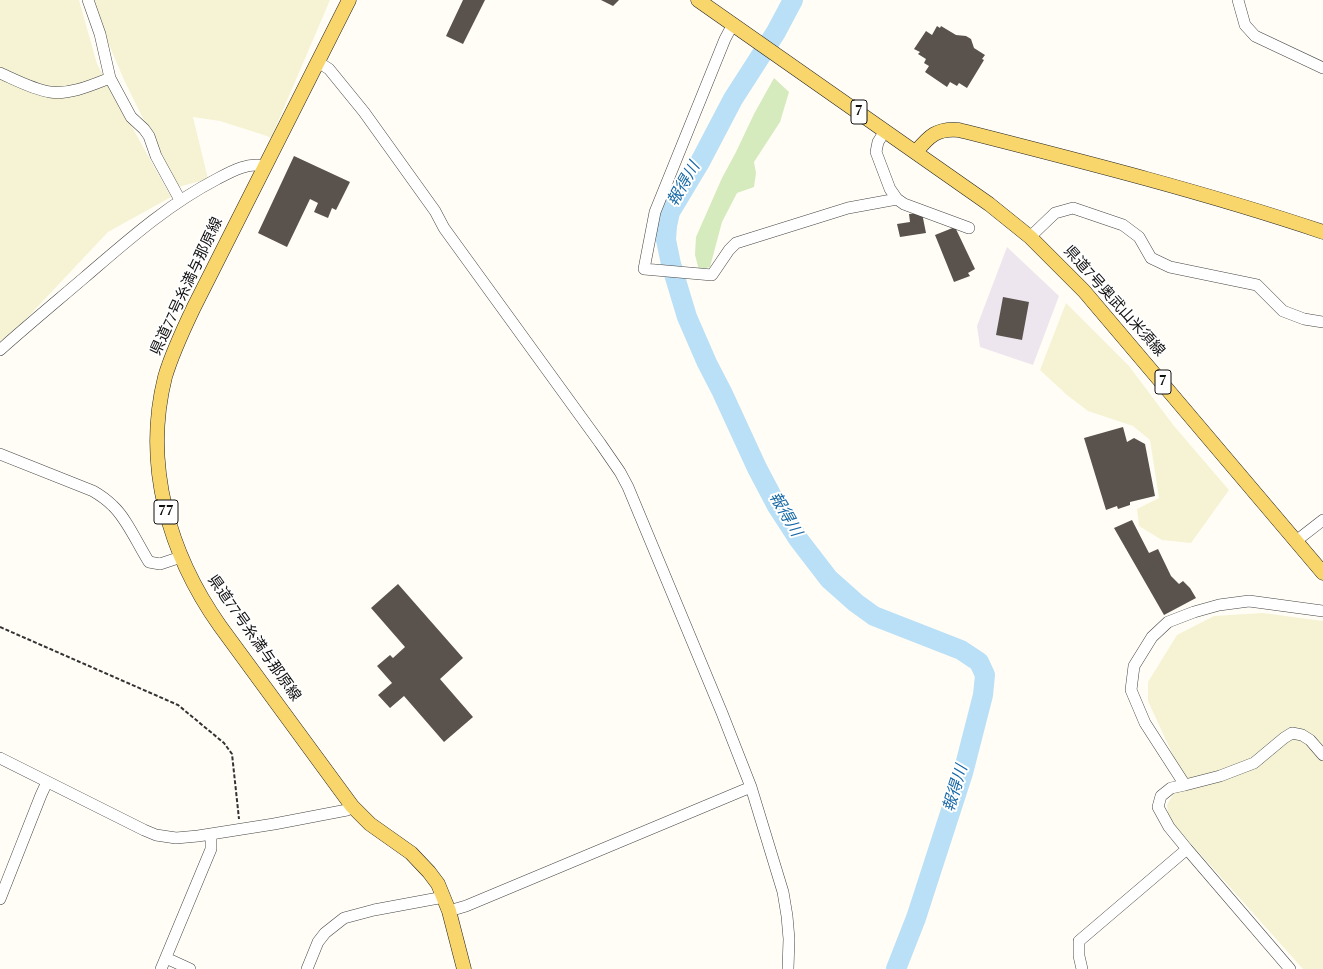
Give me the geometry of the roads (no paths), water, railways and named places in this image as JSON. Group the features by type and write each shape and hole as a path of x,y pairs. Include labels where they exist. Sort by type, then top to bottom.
{"main road":[{"name":"県道77号糸満与那原線","path":"349,0 180,337 162,392 158,427 159,468 166,511 181,557 210,612 352,806 370,824 420,862 438,884 449,912 464,969"},
{"name":"県道7号奥武山米須線","path":"698,0 989,204 1030,237 1084,291 1323,573"},
{"path":"916,152 931,135 949,129 959,130 1065,157 1262,211 1323,232"}],"street":[{"path":"88,0 100,34 110,78 131,117 144,128 149,136 156,156 180,200"},
{"path":"1238,0 1245,25 1255,36 1323,68"},
{"path":"737,27 722,46 655,212 644,269 712,275 729,250 736,243 848,208 897,199"},
{"path":"318,62 329,69 368,118 435,211 444,228 541,360 620,472 638,511 752,787 783,892 789,939 788,969"},
{"path":"0,73 36,88 51,92 75,90 110,78"},
{"path":"884,131 878,142 876,152 890,189 897,199 904,204 969,228"},
{"path":"0,350 111,254 168,208 200,188 238,169 258,164 266,166"},
{"path":"1030,237 1055,213 1073,208 1123,225 1139,237 1151,258 1170,267 1257,285 1283,311 1304,319 1323,322"},
{"path":"0,454 93,491 104,498 114,507 129,528 149,562 160,564 181,557"},
{"path":"1296,541 1323,520"},
{"path":"1185,785 1145,723 1130,690 1134,666 1152,637 1168,622 1194,612 1219,605 1249,601 1323,611"},
{"path":"1290,969 1187,849 1169,826 1158,807 1161,796 1171,788 1220,776 1254,763 1292,733 1302,735 1310,740 1323,755"},
{"path":"0,758 144,830 156,835 176,838 241,830 347,810 352,806"},
{"path":"0,899 47,782"},
{"path":"449,912 752,787"},
{"path":"160,969 166,958 211,848 211,834"},
{"path":"1082,969 1079,956 1079,941 1187,849"},
{"path":"307,969 318,942 325,933 344,918 354,914 444,897"},
{"path":"166,958 190,969"}],"waterway":[{"name":"報得川","path":"793,0 776,32 733,99 700,162 670,212 666,240 671,264 687,317 707,363 757,468 777,506 799,540 829,579 856,603 874,616 961,650 979,662 985,675 983,695 963,773 916,918 896,969"}]}
